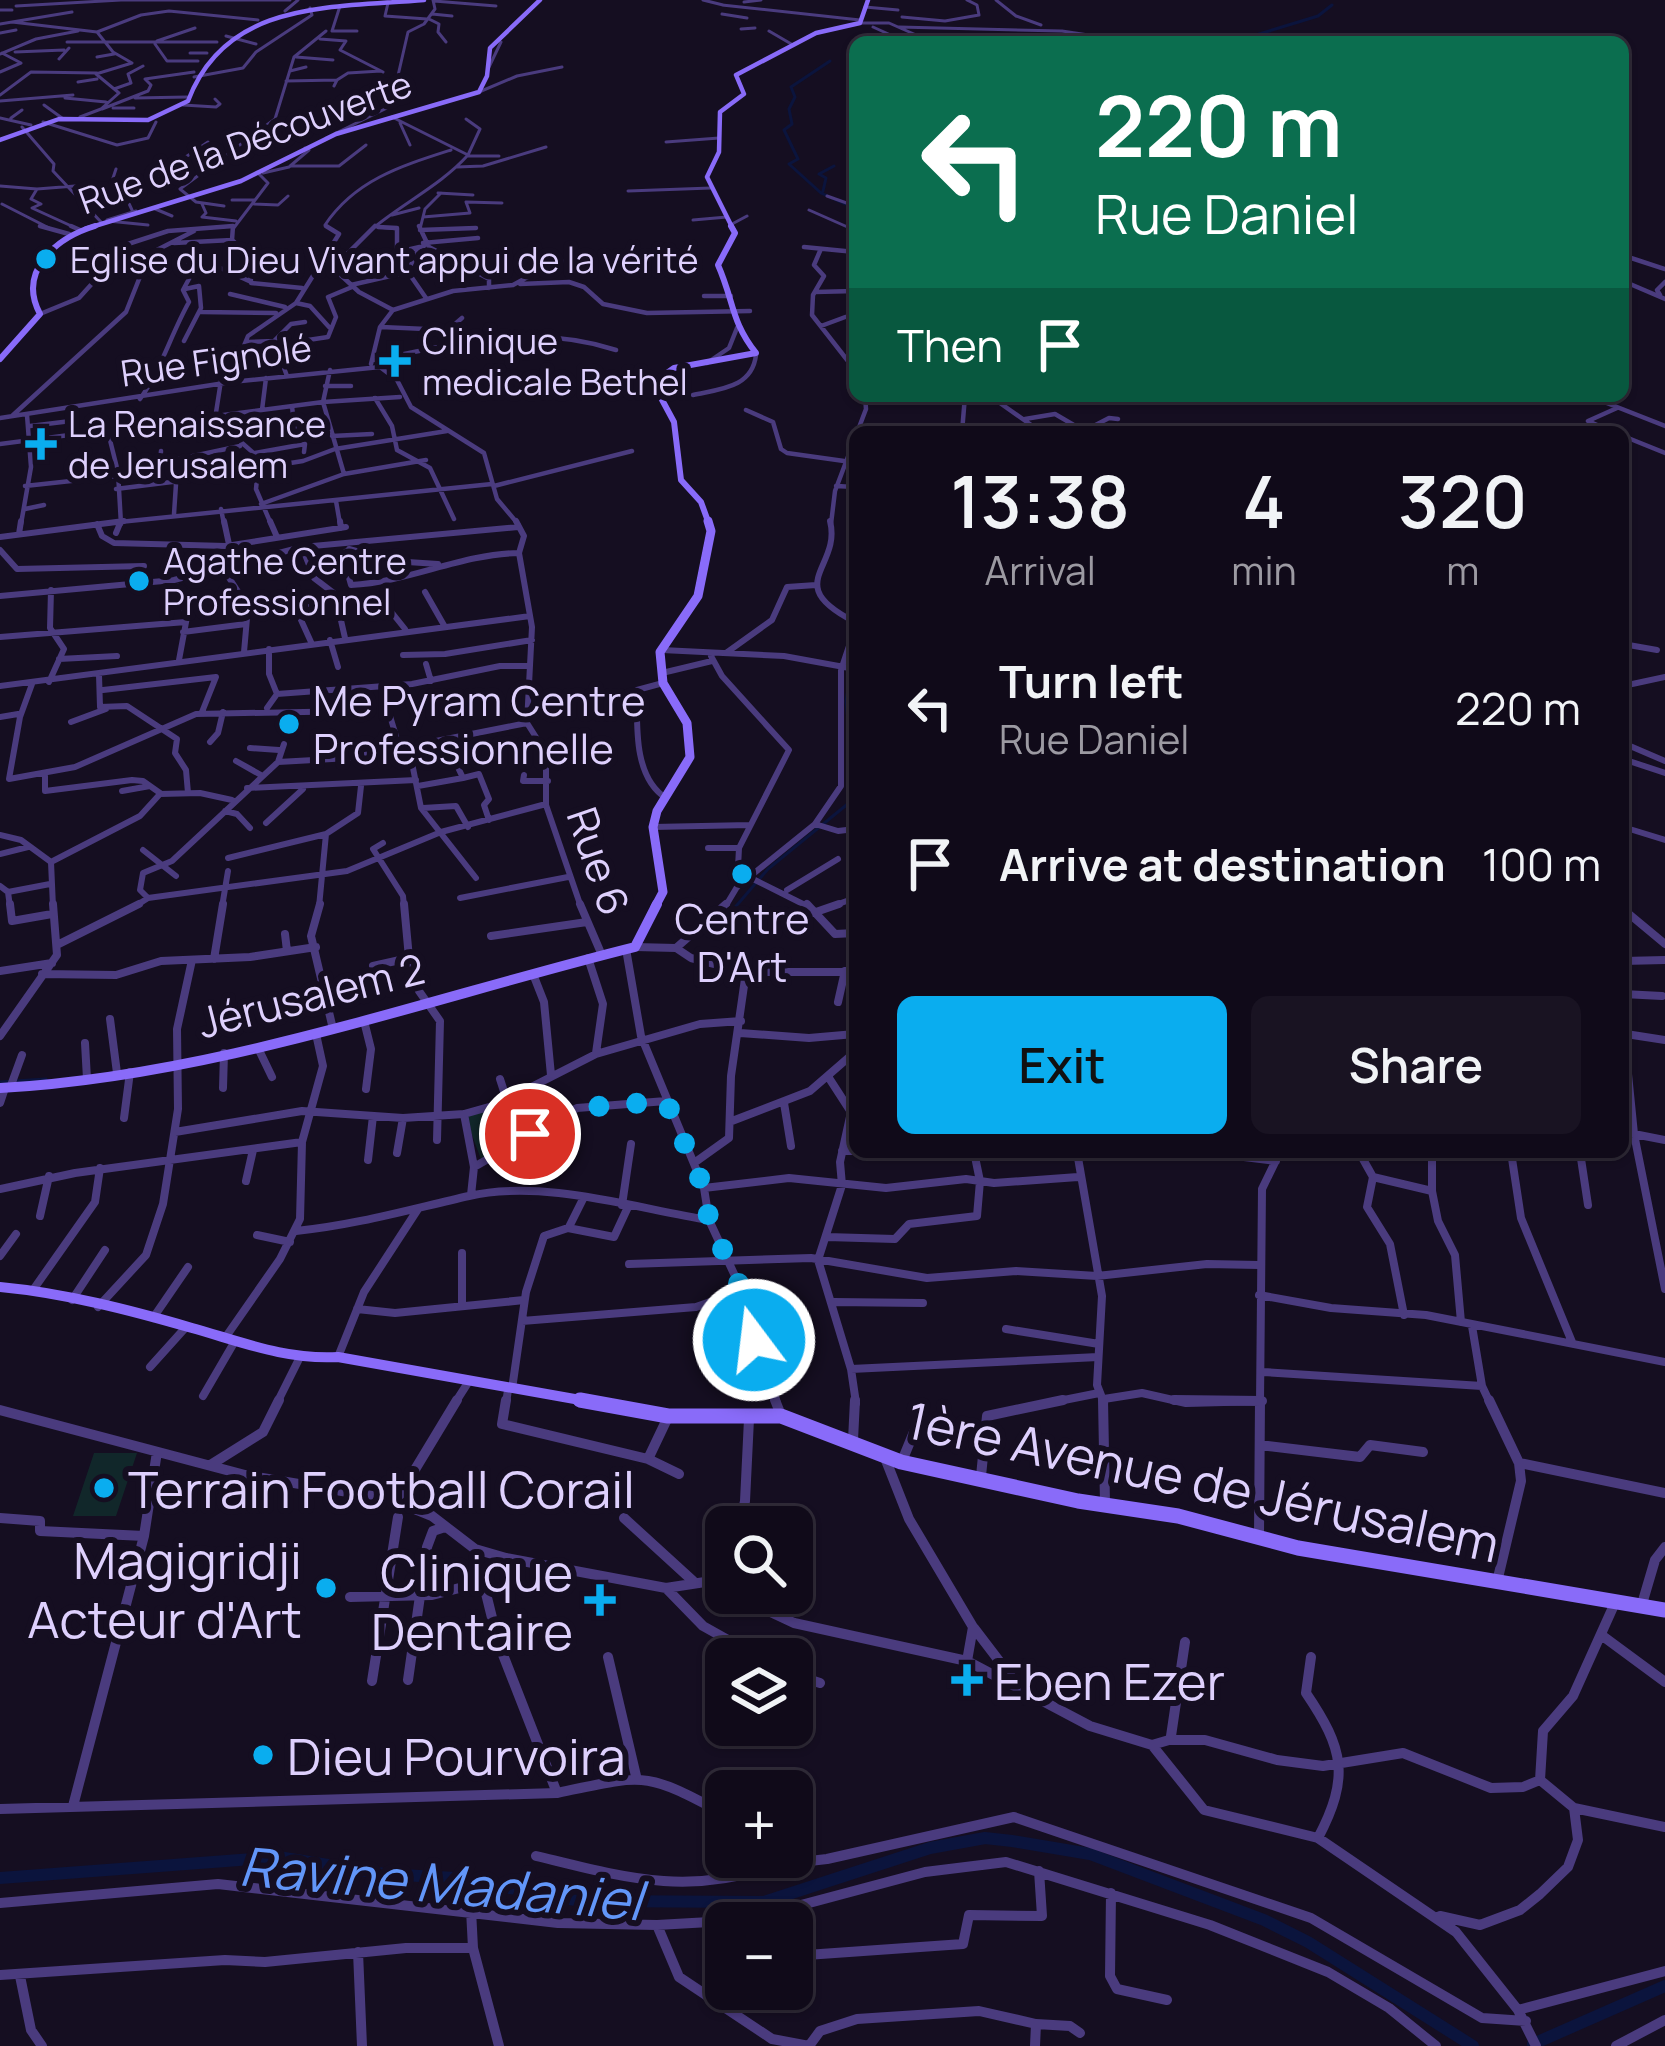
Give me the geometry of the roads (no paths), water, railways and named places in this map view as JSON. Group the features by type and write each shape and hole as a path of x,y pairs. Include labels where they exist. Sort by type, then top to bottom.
{"street":[{"path":"170,13 182,6 182,0"},
{"path":"0,10 65,2 294,0"},
{"path":"285,11 294,0"},
{"path":"0,140 22,127 62,118 155,122 183,106 198,62 217,42 285,11 322,3 424,0"},
{"path":"391,106 408,32 429,17 434,0 496,6"},
{"name":"Rue de la Découverte","path":"40,314 32,299 37,264 69,234 259,172 326,138 478,92 489,67 490,48 501,42 509,23 540,0"},
{"path":"703,0 889,23 919,36"},
{"path":"722,5 761,0"},
{"path":"899,0 902,16"},
{"path":"889,23 902,16 945,21 979,15 977,5 967,0"},
{"path":"996,0 1026,20 1095,36"},
{"path":"56,14 65,2"},
{"path":"388,3 385,16 450,15"},
{"path":"862,22 866,3 898,10"},
{"path":"12,22 8,14 16,5"},
{"path":"340,6 332,31 358,30 340,50 383,72"},
{"path":"115,89 133,81 244,71 248,57 303,27 312,15 310,8"},
{"path":"0,25 72,13"},
{"path":"3,55 35,39 145,14 258,20"},
{"path":"722,14 747,18"},
{"path":"429,17 439,24 438,32 446,42"},
{"path":"12,22 97,32 114,31 125,22"},
{"path":"693,395 744,382 754,371 756,355 737,328 718,265 735,233 706,177 716,164 721,109 744,94 738,73 816,33 862,22 893,36"},
{"path":"899,27 1061,31"},
{"path":"155,44 197,28 175,38"},
{"path":"741,29 755,28"},
{"path":"0,33 16,30"},
{"path":"769,31 793,45"},
{"path":"78,82 132,63 117,55 97,32"},
{"path":"224,206 186,199 180,192 274,119 294,57 326,32"},
{"path":"64,70 68,67 59,61 70,33"},
{"path":"118,40 132,34"},
{"path":"226,36 256,44"},
{"path":"319,38 346,41"},
{"path":"3,55 118,40 217,42"},
{"path":"155,44 167,61 198,62"},
{"path":"67,46 77,48"},
{"path":"190,52 207,53"},
{"path":"0,72 21,64 3,55"},
{"path":"97,58 117,55"},
{"path":"104,61 117,55"},
{"path":"294,57 333,60"},
{"path":"133,81 128,74 143,66"},
{"path":"276,71 306,67"},
{"path":"478,92 517,76 562,67"},
{"path":"0,84 17,82 28,73 64,70 98,76 118,95 104,106"},
{"path":"286,81 335,83 348,73 397,73"},
{"path":"135,98 151,88 145,80"},
{"path":"0,98 17,82"},
{"path":"64,98 73,95"},
{"path":"154,99 167,95"},
{"path":"80,117 135,98 188,97"},
{"path":"0,98 64,98 134,108"},
{"path":"183,106 216,107 220,104 215,99"},
{"path":"44,105 62,118"},
{"path":"391,106 403,112"},
{"path":"326,138 391,106"},
{"path":"10,119 22,110"},
{"path":"0,118 31,124"},
{"path":"336,267 350,248 467,155 480,129 466,119"},
{"path":"396,120 410,145"},
{"path":"396,120 424,131 451,151 499,156"},
{"path":"43,122 126,146 148,138 155,122"},
{"path":"22,127 54,164 52,171 76,187 86,208 105,222 148,225"},
{"path":"666,142 719,139"},
{"path":"126,196 208,142"},
{"path":"232,240 235,224 268,183 259,172 290,166 339,166 367,145"},
{"path":"455,167 482,166 546,147"},
{"path":"290,166 305,155 309,150 305,148"},
{"path":"296,303 339,234 325,225 334,208 401,163 451,151"},
{"path":"116,169 110,187 126,196 134,212"},
{"path":"0,187 76,187"},
{"path":"628,191 711,188"},
{"path":"37,189 31,199 41,204 32,208 80,230"},
{"path":"425,191 472,195"},
{"path":"408,272 421,241 421,212 441,194"},
{"path":"232,200 276,208 287,196"},
{"path":"827,196 849,204"},
{"path":"391,214 470,213 466,202 502,203"},
{"path":"2,204 36,225 69,234"},
{"path":"202,204 206,213 202,218 235,224"},
{"path":"153,208 172,216"},
{"path":"334,208 351,208"},
{"path":"809,210 833,217 849,229"},
{"path":"693,220 747,215"},
{"path":"0,359 40,314 53,314 114,268 128,244 168,231 235,224"},
{"path":"377,226 397,228 397,251"},
{"path":"314,268 397,251 442,228 476,228"},
{"path":"3,417 126,313 144,261 194,231"},
{"path":"421,241 478,238"},
{"path":"173,242 195,245 232,240"},
{"path":"232,240 252,263 249,281"},
{"path":"421,241 451,264 489,279 489,288"},
{"path":"140,399 189,302 185,289 190,277 182,258 195,245"},
{"path":"803,247 849,252"},
{"path":"820,251 814,265 824,276 814,292 812,315 849,355"},
{"path":"513,285 555,263 594,254"},
{"path":"207,256 216,266 261,286 302,289"},
{"path":"844,260 849,256"},
{"path":"1629,257 1665,269"},
{"path":"336,267 352,286 393,310"},
{"path":"248,343 328,337 336,317 328,297 408,272"},
{"path":"408,272 426,298"},
{"path":"148,898 138,881 143,874 163,866 278,762 318,762 527,723 532,640 519,553 525,539 511,511 497,499 495,472 479,448 430,424 400,397 394,375 372,363 380,327 393,310 426,298 569,282 584,287 603,304 647,313 750,311"},
{"path":"1663,297 1657,290 1665,282"},
{"path":"1629,283 1663,297"},
{"path":"184,341 201,312 201,290 185,289"},
{"path":"814,292 849,291"},
{"path":"230,294 286,308"},
{"path":"704,296 731,296"},
{"path":"304,452 305,444 255,453 242,446 219,427 214,415 219,384 248,343 248,336 286,308 296,303 310,306 329,327"},
{"path":"201,312 278,314"},
{"path":"820,326 849,314"},
{"path":"380,327 448,330 462,318"},
{"path":"275,343 291,323 304,322"},
{"path":"707,364 729,348 737,328"},
{"name":"Rue Fignolé","path":"3,417 330,370 458,343 573,336 616,350"},
{"path":"275,343 287,376"},
{"path":"0,1287 33,1290 188,1326 299,1359 338,1357 668,1416 781,1416 757,1352 742,1291 709,1220 704,1188 644,1044 631,947 663,892 653,827 656,811 690,757 691,736 663,678 662,650 704,581 700,568 711,519 680,480 674,422 653,382 671,369 756,355"},
{"path":"156,375 189,368"},
{"path":"330,370 323,402 344,474"},
{"path":"262,410 266,378"},
{"path":"325,386 351,386"},
{"path":"374,397 392,426 398,450 427,460 454,519"},
{"path":"0,444 323,402 400,397"},
{"path":"52,401 55,411"},
{"path":"999,402 1034,426"},
{"path":"1605,402 1665,425"},
{"path":"292,406 295,433"},
{"path":"1599,426 1588,421 1618,407"},
{"path":"746,410 774,421 787,453 844,461"},
{"path":"1025,419 1055,415 1074,426"},
{"path":"19,534 31,440 27,416"},
{"path":"1095,426 1118,419"},
{"path":"30,426 71,421"},
{"path":"116,489 176,484 448,430"},
{"path":"108,432 121,521 120,532 116,532"},
{"path":"332,436 372,434"},
{"path":"1629,438 1665,453"},
{"path":"25,486 117,474 242,446"},
{"path":"849,449 836,486 832,534 814,577 831,610 849,626"},
{"path":"160,465 161,451"},
{"path":"0,537 221,509 493,485 632,451"},
{"path":"255,453 260,505 277,538"},
{"path":"260,505 344,474 427,460"},
{"path":"174,514 176,484"},
{"path":"836,486 849,487"},
{"path":"97,524 102,536 114,543 226,546 344,528 336,501"},
{"path":"25,509 44,505"},
{"path":"221,509 233,562"},
{"path":"0,596 175,580 302,547 346,547 518,527"},
{"path":"302,547 314,578 335,590 345,638"},
{"path":"346,547 342,553 350,585 417,578 440,564"},
{"path":"346,547 392,561 440,564 519,553"},
{"path":"0,550 17,569 144,566"},
{"path":"224,570 247,602 244,652"},
{"path":"175,580 186,622 179,660"},
{"path":"666,798 655,791 638,744 637,690 724,654 772,620 788,587 816,585"},
{"path":"49,682 64,649 52,635 51,590"},
{"path":"425,592 445,627"},
{"path":"377,594 406,630"},
{"path":"308,606 301,620 311,642"},
{"path":"0,686 530,616"},
{"path":"0,637 186,622"},
{"path":"183,632 246,624"},
{"path":"330,640 338,667"},
{"path":"403,655 445,655 532,640"},
{"path":"676,948 720,914 737,887 815,824 841,786 842,664 849,644"},
{"path":"1629,645 1657,650"},
{"path":"269,649 269,674 277,694"},
{"path":"662,650 711,658 789,750 739,848 737,887"},
{"path":"724,654 849,667"},
{"path":"59,659 117,656"},
{"path":"426,664 431,682"},
{"path":"277,694 431,682 500,666 528,666"},
{"path":"99,675 100,707 127,706 177,739 175,753 186,770 188,793"},
{"path":"103,690 216,677 201,713"},
{"path":"1629,685 1665,677"},
{"path":"33,682 19,714 19,741 9,779 75,767 201,713 353,711 361,688"},
{"path":"127,706 132,686"},
{"path":"266,710 277,694"},
{"path":"71,722 107,708"},
{"path":"211,742 223,712"},
{"path":"0,717 19,714"},
{"path":"390,716 417,783 421,808 476,878"},
{"name":"Rue 6","path":"527,723 546,753 546,804 594,954 603,1004 596,1054"},
{"path":"445,740 463,778"},
{"path":"1629,746 1665,761"},
{"path":"250,748 281,747 278,762"},
{"path":"236,761 261,775"},
{"path":"1629,761 1665,773"},
{"path":"45,774 46,790 132,780 160,794 233,800"},
{"path":"247,788 417,783 478,774 489,799 484,805 489,820"},
{"path":"524,775 523,782 548,781"},
{"path":"122,791 151,786"},
{"path":"228,858 326,834 358,812 361,786"},
{"path":"266,823 304,788"},
{"path":"50,862 140,816 160,794"},
{"path":"749,802 761,805"},
{"path":"59,944 110,922 148,898 320,875 382,860 441,832 546,804"},
{"path":"421,808 456,806 467,827"},
{"path":"224,810 237,814 250,828"},
{"path":"815,824 849,830"},
{"path":"653,827 750,825"},
{"path":"1629,829 1665,840"},
{"path":"326,834 319,910 311,936 332,1029"},
{"path":"0,836 10,835 50,862"},
{"path":"383,842 373,849 404,896 409,958 440,1021 437,1140"},
{"path":"0,854 29,847"},
{"path":"708,848 739,848"},
{"path":"143,850 176,876"},
{"path":"787,890 838,859"},
{"path":"0,1036 52,963 59,944 52,914 50,862"},
{"path":"215,959 228,871"},
{"path":"460,898 568,877"},
{"path":"749,878 787,890 835,934 849,933"},
{"path":"50,884 4,889 12,921 52,914"},
{"path":"813,913 849,900"},
{"path":"1629,914 1665,944"},
{"path":"491,936 587,922"},
{"path":"285,934 286,951"},
{"path":"42,974 116,975 161,961 316,947"},
{"path":"631,947 676,948 692,958 746,973 849,971"},
{"name":"Jérusalem 2","path":"5,1088 87,1079 316,1034 631,947"},
{"path":"373,966 409,958"},
{"path":"98,1308 146,1255 163,1204 175,1132 177,1029 192,960"},
{"path":"1629,961 1665,960"},
{"path":"0,970 52,963"},
{"path":"532,972 544,1002 551,1076"},
{"path":"694,1163 729,1138 731,1076 746,973"},
{"path":"838,1002 849,974"},
{"path":"1629,994 1662,996"},
{"path":"110,1019 123,1072 124,1118"},
{"path":"364,1021 371,1049 366,1089"},
{"path":"175,1132 313,1112 403,1118 464,1114 508,1099 596,1054 644,1044 700,1024 741,1021"},
{"path":"1629,1030 1665,1040"},
{"path":"740,1033 809,1038 849,1035"},
{"path":"203,1396 230,1340 296,1231 304,1196 302,1142 323,1066 316,1034"},
{"path":"85,1043 87,1079"},
{"path":"258,1046 272,1077"},
{"path":"223,1088 224,1052"},
{"path":"0,1103 22,1055"},
{"path":"732,1121 784,1103 849,1061"},
{"path":"829,1078 849,1109"},
{"path":"500,1079 520,1141"},
{"path":"474,1167 578,1108 666,1101"},
{"path":"784,1103 791,1146"},
{"path":"464,1114 474,1167 471,1195"},
{"path":"368,1160 374,1116"},
{"path":"397,1154 403,1118"},
{"path":"849,1121 842,1151 842,1185 818,1261 851,1369 857,1414 853,1440"},
{"path":"1665,1140 1629,1134 1665,1289"},
{"path":"0,1189 100,1168 302,1142"},
{"path":"568,1228 614,1237 625,1206 631,1144"},
{"path":"246,1181 253,1150"},
{"path":"842,1151 849,1151"},
{"path":"826,1237 895,1239 909,1224 976,1216 981,1212 975,1158"},
{"path":"1077,1158 1102,1296 1098,1357 1105,1504"},
{"path":"1259,1537 1262,1189 1277,1158"},
{"path":"1362,1158 1372,1177 1367,1208 1381,1221 1394,1250 1405,1315"},
{"path":"1432,1158 1438,1221 1455,1255 1482,1386 1519,1462 1521,1481 1496,1585"},
{"path":"1512,1158 1520,1219 1573,1343"},
{"path":"1581,1158 1588,1204"},
{"path":"33,1290 95,1202 100,1168"},
{"path":"40,1216 49,1176"},
{"path":"704,1188 789,1178 886,1188 1078,1177"},
{"path":"1372,1177 1432,1191"},
{"path":"296,1231 344,1226 471,1195 584,1197 709,1220"},
{"path":"584,1197 575,1222 544,1236 534,1257 502,1424 648,1460 679,1474"},
{"path":"338,1357 357,1310 418,1209"},
{"path":"0,1256 16,1234"},
{"path":"257,1235 290,1242"},
{"path":"70,1301 105,1250"},
{"path":"462,1253 462,1305"},
{"path":"628,1264 729,1258 818,1261 927,1278 1016,1271 1096,1276 1207,1264 1259,1265"},
{"path":"152,1320 188,1267"},
{"path":"522,1321 696,1307 742,1291"},
{"path":"1259,1295 1466,1324 1665,1361"},
{"path":"357,1310 394,1313 524,1300"},
{"path":"834,1303 922,1303"},
{"path":"150,1367 188,1326"},
{"path":"1006,1329 1099,1344"},
{"path":"851,1369 1098,1357"},
{"path":"211,1465 262,1432 299,1359"},
{"path":"1263,1372 1482,1386"},
{"path":"396,1501 469,1382"},
{"path":"981,1476 987,1416 1101,1396 1142,1394 1186,1403 1262,1401"},
{"path":"0,1410 211,1465 396,1501 446,1526 475,1549 667,1588 693,1581"},
{"path":"901,1462 923,1410"},
{"path":"648,1460 668,1416"},
{"name":"1ère Avenue de Jérusalem","path":"781,1416 901,1462 1496,1585 1665,1610"},
{"path":"745,1506 743,1464 749,1419"},
{"path":"1260,1445 1360,1457 1370,1445 1423,1452"},
{"path":"73,1806 144,1536 157,1452"},
{"path":"883,1454 909,1519 973,1627 1019,1687"},
{"path":"1519,1462 1665,1493"},
{"path":"372,1681 398,1517"},
{"path":"0,1518 40,1521 40,1532 55,1535 144,1536"},
{"path":"624,1518 693,1581 705,1584"},
{"path":"408,1681 427,1547 433,1531 446,1526"},
{"path":"1641,1606 1655,1560 1665,1547"},
{"path":"475,1549 479,1583 557,1793"},
{"path":"350,1597 421,1597 459,1592 479,1583"},
{"path":"667,1588 703,1626 724,1638"},
{"path":"1540,1780 1543,1731 1574,1696 1604,1637 1614,1605"},
{"path":"775,1614 794,1623 967,1661 1090,1726 1152,1744 1204,1810 1318,1838 1468,1943 1522,2016 1536,2046"},
{"path":"967,1661 973,1627"},
{"path":"1604,1637 1665,1682"},
{"path":"1172,1736 1185,1642"},
{"path":"608,1657 636,1776"},
{"path":"1311,1657 1306,1693 1337,1737 1340,1765 1338,1803 1318,1838"},
{"path":"813,1682 820,1684"},
{"path":"1152,1744 1172,1736 1289,1762 1340,1765 1367,1756 1409,1754 1494,1790 1520,1791 1540,1780"},
{"path":"0,1809 557,1793 636,1776 665,1782 705,1804"},
{"path":"1540,1780 1574,1808 1665,1827"},
{"path":"1433,1915 1480,1925 1520,1910 1568,1867 1578,1840 1574,1808"},
{"path":"813,1860 1014,1817 1311,1918 1482,2018 1522,2016 1665,1971"},
{"path":"536,1856 664,1886 716,1886 734,1878"},
{"path":"0,1903 218,1884 558,1923 657,1925 764,1916 964,1865 1006,1862 1112,1893 1328,1972 1388,2008 1436,2046"},
{"path":"813,1955 963,1944 969,1915 1042,1916 1039,1871"},
{"path":"1112,1893 1110,1976 1117,1989 1168,2000"},
{"path":"472,1910 473,1948 499,2046"},
{"path":"657,1925 679,1977 705,1995"},
{"path":"0,1976 225,1960 265,1962 358,1951 473,1948"},
{"path":"358,1951 362,2046"},
{"path":"20,1976 31,2030 42,2046"},
{"path":"727,2010 772,2039 809,2046 820,2031 857,2019 979,2011 1070,2026 1080,2033"},
{"path":"1616,2046 1665,2020"},
{"path":"1035,2046 1036,2024"}],"waterway":[{"path":"1253,36 1318,16 1332,5"},
{"path":"830,61 791,87 795,97 789,109 792,124 784,130 798,159 789,164 821,193 845,204"},
{"path":"823,191 826,178 819,174 834,166"},
{"path":"849,684 849,730"},
{"path":"703,933 725,919 768,869 849,803"},
{"path":"0,1082 46,1079"},
{"name":"Ravine Madaniel","path":"0,1878 278,1857 384,1874 455,1878 581,1901 764,1902 930,1848 985,1838 1012,1841 1090,1854 1264,1920 1308,1942 1473,2046"},
{"name":"Ravine Madaniel","path":"1533,2044 1665,1986"}],"place":[{"name":"Eglise du Dieu Vivant appui de la vérité","path":"46,259"},
{"name":"Clinique medicale Bethel","path":"395,361"},
{"name":"La Renaissance de Jerusalem","path":"41,444"},
{"name":"Agathe Centre Professionnel","path":"139,581"},
{"name":"Me Pyram Centre Professionnelle","path":"289,724"},
{"name":"Centre D'Art","path":"742,874"},
{"name":"Terrain Football Corail","path":"104,1488"},
{"name":"Magigridji Acteur d'Art","path":"326,1588"},
{"name":"Clinique Dentaire","path":"600,1600"},
{"name":"Eben Ezer","path":"967,1680"},
{"name":"Dieu Pourvoira","path":"263,1755"}]}
